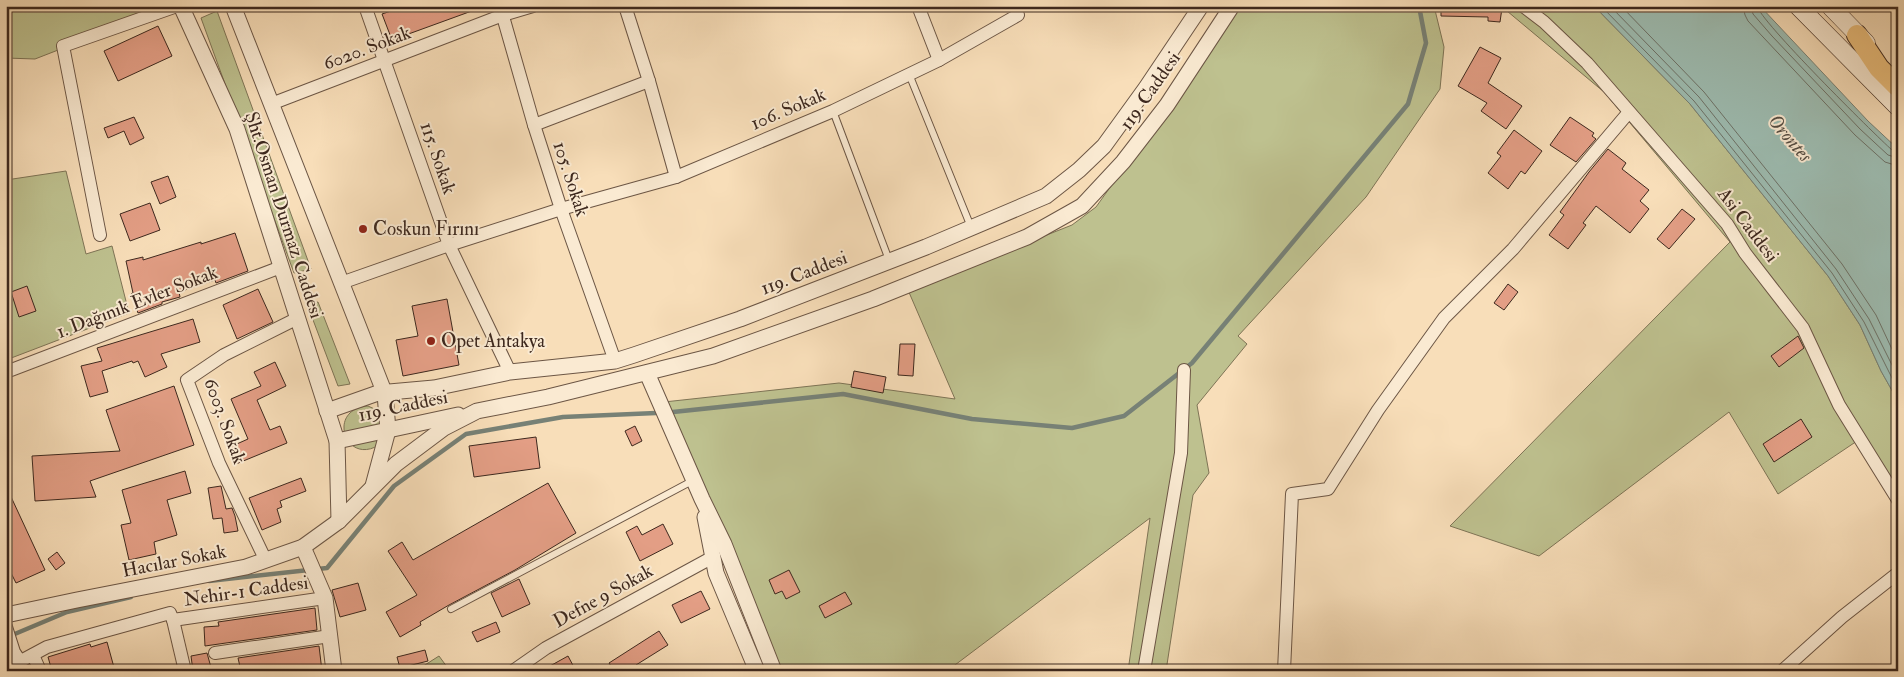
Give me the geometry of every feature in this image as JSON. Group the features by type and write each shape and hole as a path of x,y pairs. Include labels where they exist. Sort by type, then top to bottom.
{"highway":[{"path":"1857,35 1879,68 1898,87"}],"main road":[{"path":"1798,6 1898,107"},
{"path":"1830,6 1898,74"}],"street":[{"path":"100,235 63,46 179,6"},
{"name":"Şht.Osman Durmaz Caddesi","path":"179,6 237,128 337,441"},
{"name":"Şht.Osman Durmaz Caddesi","path":"233,6 385,394 388,430"},
{"name":"115. Sokak","path":"365,6 449,245 510,372"},
{"name":"6020. Sokak","path":"271,104 384,61 502,11 533,6"},
{"path":"625,6 649,81 676,177"},
{"path":"918,6 939,60"},
{"name":"119. Caddesi","path":"327,411 378,393 385,394 434,388 510,372 614,361 740,320 972,228 1046,196 1104,146 1201,6"},
{"name":"119. Caddesi","path":"337,441 548,396 713,356 873,300 1028,237 1082,206 1123,162 1152,126 1232,6"},
{"name":"Asi Caddesi","path":"1523,6 1544,22 1587,63 1727,224 1745,253 1803,328 1839,405 1898,500"},
{"name":"105. Sokak","path":"502,11 534,125 614,361"},
{"name":"106. Sokak","path":"341,283 449,245 561,209 676,177 833,111 939,60 1018,15"},
{"path":"534,125 649,81"},
{"path":"1284,671 1292,494 1328,489 1378,410 1444,318 1513,249 1629,112"},
{"name":"1. Dağınık Evler Sokak","path":"6,372 281,267"},
{"name":"6003. Sokak","path":"266,560 219,464 187,380 224,355 298,318"},
{"path":"1144,671 1181,453 1184,370"},
{"path":"647,372 702,499 724,544 774,671"},
{"name":"119. Caddesi","path":"373,488 396,464 430,438 444,428 477,411"},
{"path":"373,488 388,430"},
{"path":"337,441 340,521"},
{"name":"Hacılar Sokak","path":"6,615 246,568 266,560 306,554 373,488"},
{"path":"702,499 716,573 758,671"},
{"path":"306,554 325,598 334,671"},
{"name":"Defne 9 Sokak","path":"513,671 546,648 712,557"},
{"path":"1782,671 1842,617 1898,573"},
{"name":"Nehir-1 Caddesi","path":"33,655 46,647 170,613 173,620 325,598"},
{"path":"173,620 185,671"},
{"path":"7,629 17,657"},
{"path":"215,653 330,636"},
{"path":"6,669 17,657 33,655 40,671"}],"lane":[{"path":"909,74 972,228"},
{"path":"833,111 889,261"},
{"path":"451,609 694,480"}],"green space":[{"path":"6,6 159,6 161,10 35,59 6,58"},
{"path":"1240,6 1434,6 1444,47 1440,89 1366,197 1238,336 1247,344 1197,405 1209,473 1193,495 1166,671 1128,671 1150,518 947,671 776,671 664,402 839,383 955,399 908,290 1072,225 1096,207"},
{"path":"1501,6 1594,6 1690,104 1828,276 1860,325 1881,371 1898,401 1898,504 1860,439 1778,494 1729,412 1539,556 1450,526 1730,242 1604,92"},
{"path":"217,11 311,269 294,273 201,18"},
{"path":"66,171 86,254 112,246 129,313 6,360 6,180"},
{"path":"318,302 350,384 338,386 307,304"},
{"path":"368,406 381,412 379,445 367,449 357,448 350,443 345,434 344,425 347,416 355,409"},
{"path":"439,656 450,671 417,671 417,670"}],"water":[{"name":"Orontes","path":"1594,6 1760,6 1868,121 1898,149 1898,401 1881,371 1860,325 1828,276 1690,104"}],"building":[{"path":"406,6 480,6 480,8 392,40 382,14"},
{"path":"1441,6 1495,6 1502,8 1500,22 1488,21 1488,17 1441,16"},
{"path":"158,26 172,56 118,81 104,51"},
{"path":"1480,47 1501,58 1488,83 1522,106 1506,129 1481,111 1487,103 1458,86"},
{"path":"134,117 144,138 130,145 124,131 108,138 104,128"},
{"path":"1570,117 1594,133 1592,136 1596,139 1576,162 1550,145"},
{"path":"1514,130 1542,151 1525,174 1521,171 1508,189 1488,173 1501,156 1497,153"},
{"path":"1608,149 1626,163 1622,169 1649,190 1640,201 1649,209 1630,233 1596,206 1583,223 1586,225 1568,249 1549,235 1564,215 1560,212"},
{"path":"168,176 176,197 160,204 151,182"},
{"path":"150,203 160,230 130,241 120,214"},
{"path":"1682,209 1695,219 1669,249 1657,239"},
{"path":"235,233 248,271 216,283 215,280 179,292 180,297 162,302 162,304 138,313 131,294 133,293 126,261 143,257 143,260"},
{"path":"1508,284 1518,292 1504,310 1494,303"},
{"path":"27,286 36,311 19,317 11,292"},
{"path":"258,289 273,322 237,339 223,305"},
{"path":"447,299 459,365 403,376 396,340 418,336 412,306"},
{"path":"193,319 200,342 161,354 167,367 145,377 138,361 133,363 132,361 102,371 108,392 90,397 81,366 102,361 97,348"},
{"path":"1798,336 1804,348 1779,367 1771,356"},
{"path":"900,344 915,344 913,376 898,375"},
{"path":"275,362 286,386 257,400 270,430 280,426 287,443 236,464 230,447 248,439 231,399 261,386 254,372"},
{"path":"854,371 886,377 883,393 851,387"},
{"path":"174,386 194,445 90,481 96,497 35,501 32,456 120,451 106,410"},
{"path":"1801,419 1812,437 1774,462 1763,444"},
{"path":"635,426 642,441 632,446 625,431"},
{"path":"536,437 540,468 474,477 469,446"},
{"path":"185,471 191,493 167,500 177,535 154,542 156,554 129,560 121,525 131,523 122,490"},
{"path":"301,478 306,491 280,501 282,507 277,509 281,522 262,530 249,498"},
{"path":"548,483 576,533 515,570 420,622 421,625 400,637 386,612 417,595 388,551 402,542 413,560"},
{"path":"6,486 45,570 16,583 6,563"},
{"path":"221,486 226,509 232,508 238,531 224,533 222,518 213,519 208,488"},
{"path":"663,524 673,544 640,561 626,532 637,526 642,535"},
{"path":"57,552 65,563 56,570 48,559"},
{"path":"789,570 800,592 786,599 782,591 775,594 769,580"},
{"path":"519,579 530,604 502,617 491,593"},
{"path":"358,583 366,610 340,617 332,590"},
{"path":"701,591 710,609 681,623 672,605"},
{"path":"845,592 852,604 825,618 819,606"},
{"path":"315,608 317,630 205,646 204,627 219,626 218,622"},
{"path":"496,622 500,632 477,642 472,632"},
{"path":"659,631 668,645 636,665 640,671 614,671 609,663"},
{"path":"107,642 115,671 52,671 48,657 90,644 91,647"},
{"path":"319,646 322,671 241,671 238,658"},
{"path":"425,650 428,661 400,668 397,657"},
{"path":"207,653 212,671 193,671 191,656"},
{"path":"568,656 576,671 541,671"}],"waterway":[{"path":"673,412 843,394 972,419 1072,428 1124,416 1192,363 1408,104 1426,43 1419,6"},
{"path":"209,581 327,568 394,486 466,434 563,417 656,413"},
{"path":"10,636 67,612 131,597"}],"place":[{"name":"Coskun Fırını","path":"363,229"},
{"name":"Opet Antakya","path":"431,341"}]}
